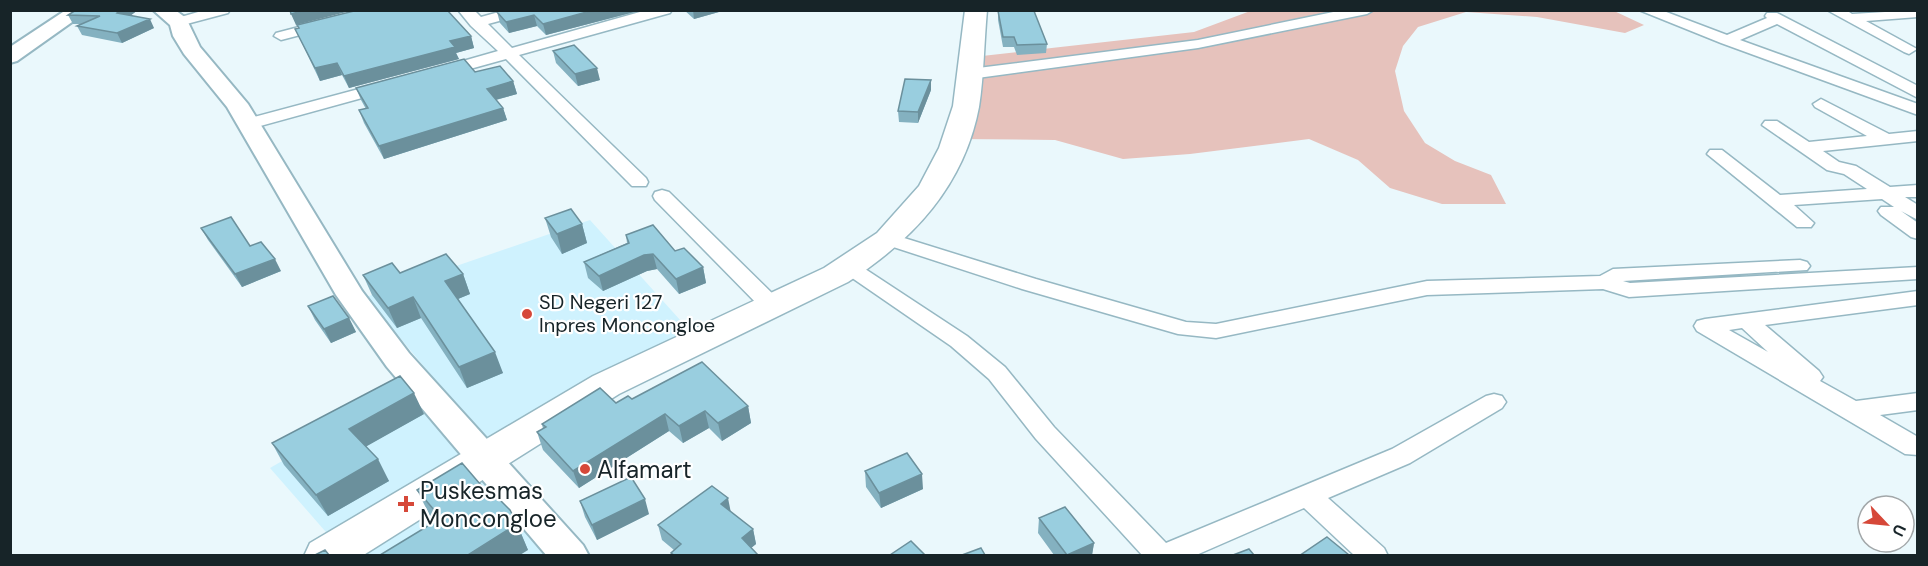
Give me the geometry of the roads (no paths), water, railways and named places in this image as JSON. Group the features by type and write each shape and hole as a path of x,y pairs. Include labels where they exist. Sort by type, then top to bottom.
{"main road":[{"path":"326,555 606,385 773,306 849,267 888,239 918,206 954,149 966,108 976,10"}],"street":[{"path":"10,57 80,10"},
{"path":"223,10 170,16 191,50 237,104 350,295 398,360 486,457 570,555"},
{"path":"465,10 639,182"},
{"path":"476,22 524,10"},
{"path":"428,75 665,10"},
{"path":"971,68 1161,44 1336,10"},
{"path":"971,68 1198,44 1367,10"},
{"path":"1834,10 1913,48"},
{"path":"1653,11 1917,110"},
{"path":"1849,18 1917,13"},
{"path":"1726,40 1775,17 1917,93 1894,101"},
{"path":"281,36 337,21"},
{"path":"1885,52 1913,48"},
{"path":"1806,68 1843,53"},
{"path":"249,124 395,84"},
{"path":"1821,104 1885,139"},
{"path":"1771,125 1833,166 1834,172 1917,214"},
{"path":"1806,148 1917,136"},
{"path":"1716,154 1804,223"},
{"path":"1776,201 1877,195 1917,190"},
{"path":"1877,195 1917,233"},
{"path":"662,196 773,306"},
{"path":"888,239 1029,284 1186,329 1216,332 1427,288 1605,282 1629,290 1917,273"},
{"path":"1605,282 1613,275 1917,260"},
{"path":"849,267 959,341 997,373 1045,433 1163,555 1401,456 1494,402"},
{"path":"1914,447 1705,326 1917,298"},
{"path":"1746,320 1807,371 1824,394"},
{"path":"1852,410 1917,401"},
{"path":"1307,495 1374,555"}],"place":[{"name":"SD Negeri 127 Inpres Moncongloe","path":"527,314"},
{"name":"Alfamart","path":"585,469"},
{"name":"Puskesmas Moncongloe","path":"406,504"}]}
